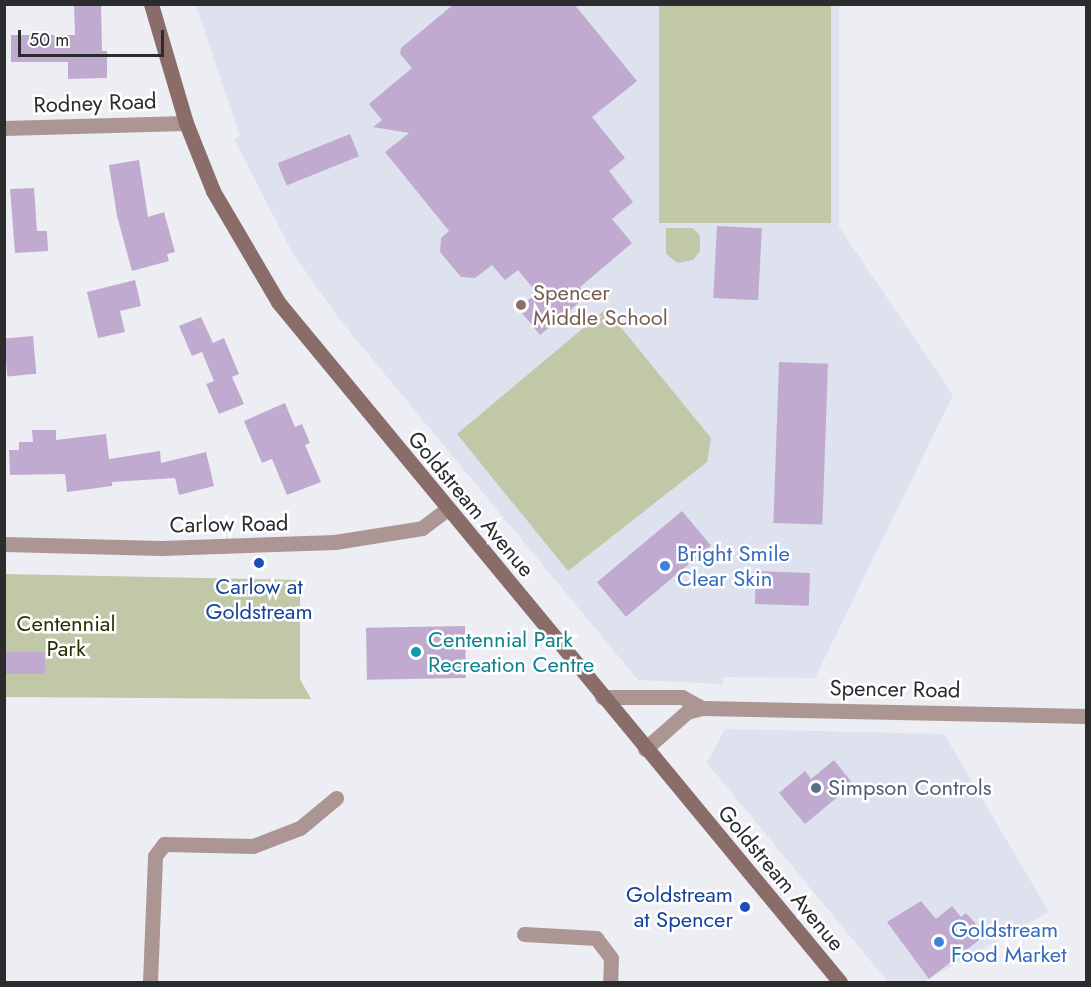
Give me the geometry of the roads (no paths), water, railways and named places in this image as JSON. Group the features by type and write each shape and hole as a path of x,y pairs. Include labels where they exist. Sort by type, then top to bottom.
{"main road":[{"name":"Goldstream Avenue","path":"151,4 186,123 218,200 278,302 446,510 840,982"}],"street":[{"name":"Rodney Road","path":"4,128 186,123"},
{"name":"Carlow Road","path":"4,544 161,548 335,542 422,528 446,510"},
{"name":"Spencer Road","path":"602,697 682,697 702,708"},
{"name":"Spencer Road","path":"645,749 687,712 702,708 1086,716"},
{"path":"150,982 155,856 164,844 253,846 300,828 336,798"},
{"path":"524,934 596,938 611,958 610,982"}],"place":[{"name":"Spencer Middle School","path":"521,305"},
{"name":"Carlow at Goldstream","path":"259,563"},
{"name":"Bright Smile Clear Skin","path":"665,566"},
{"name":"Centennial Park Recreation Centre","path":"416,652"},
{"name":"Simpson Controls","path":"816,788"},
{"name":"Goldstream at Spencer","path":"745,907"},
{"name":"Goldstream Food Market","path":"939,942"}],"park label":[{"name":"Centennial Park","path":"66,636"}]}
